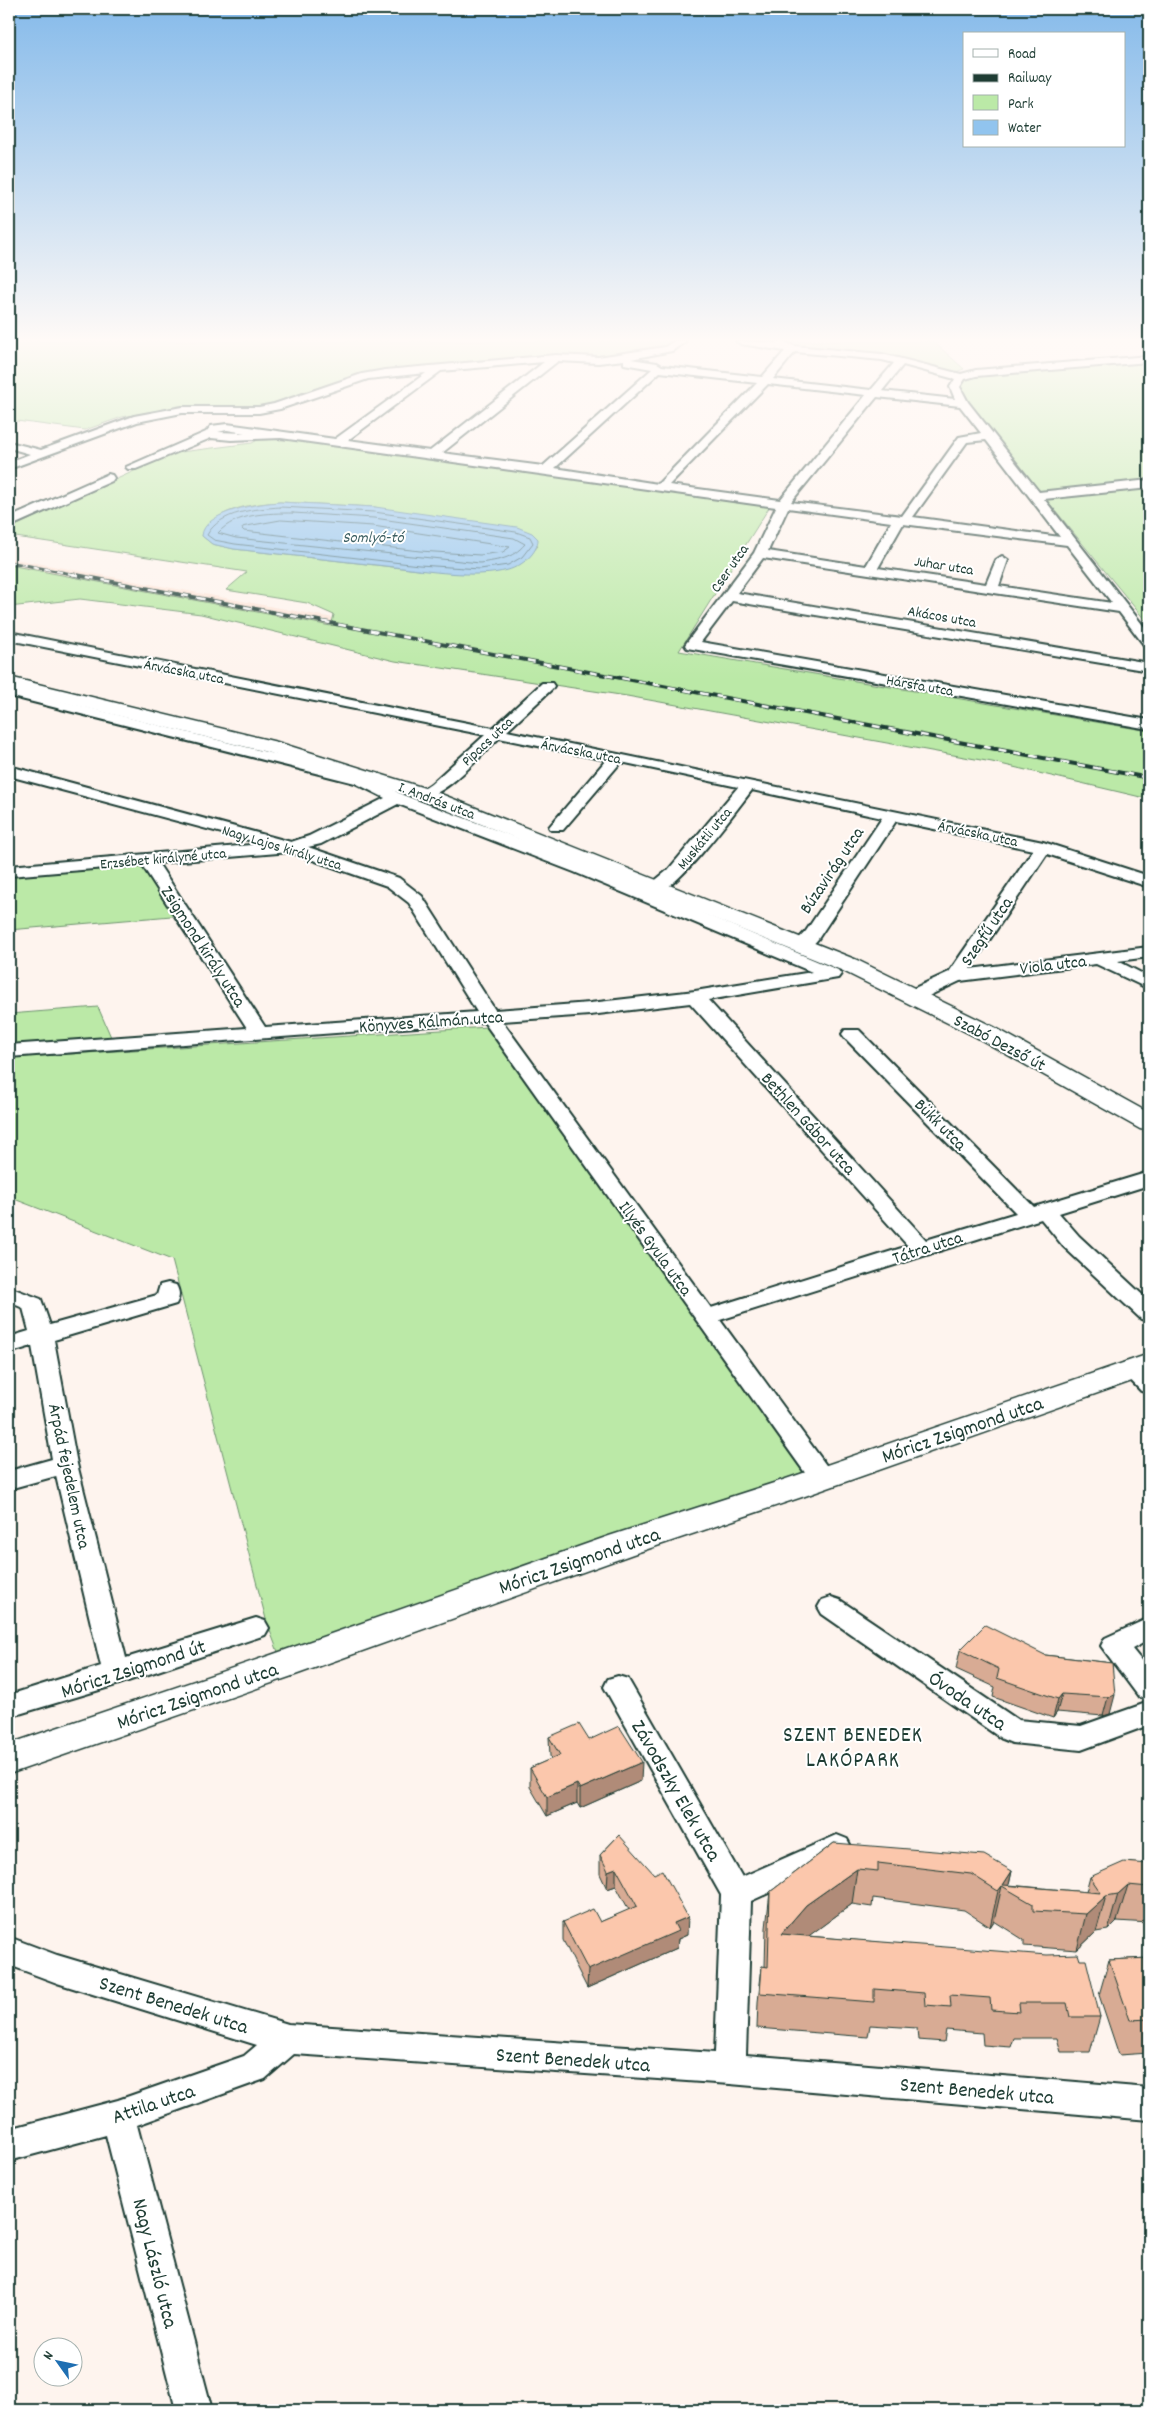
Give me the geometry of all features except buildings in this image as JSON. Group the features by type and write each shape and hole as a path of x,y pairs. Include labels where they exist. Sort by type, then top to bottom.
{"main road":[{"name":"I. András utca","path":"9,683 300,753 369,774 424,794 801,946 840,970"},
{"name":"Szabó Dezső út","path":"840,970 913,996 985,1032 1149,1123"},
{"name":"Móricz Zsigmond utca","path":"9,1759 283,1665 621,1545 1144,1373"}],"street":[{"path":"9,466 38,454"},
{"path":"132,467 163,454"},
{"path":"423,454 1072,542"},
{"path":"546,470 564,454"},
{"path":"661,487 693,454"},
{"name":"Cser utca","path":"692,645 760,554 784,504 823,454"},
{"path":"870,570 902,519 952,454"},
{"path":"1002,454 1149,642"},
{"path":"9,523 108,478"},
{"path":"1036,496 1149,484"},
{"name":"Juhar utca","path":"760,554 1123,609"},
{"path":"991,589 1002,560"},
{"name":"Akácos utca","path":"730,596 1149,667"},
{"name":"Árvácska utca","path":"9,636 616,758 1043,847 1149,882"},
{"name":"Hársfa utca","path":"692,645 1149,725"},
{"name":"Pipacs utca","path":"424,794 438,787 547,686"},
{"name":"I. András utca","path":"9,692 360,780 397,798 840,970"},
{"path":"557,827 616,758"},
{"name":"Nagy Lajos király utca","path":"9,771 291,847 393,882 416,900 490,1017"},
{"name":"Muskátli utca","path":"656,887 674,874 748,786"},
{"name":"Erzsébet királyné utca","path":"9,871 291,847 315,840 397,798"},
{"name":"Búzavirág utca","path":"801,946 812,935 892,815"},
{"name":"Szegfű utca","path":"913,996 956,976 1043,847"},
{"name":"Zsigmond király utca","path":"147,859 260,1034"},
{"name":"Viola utca","path":"956,976 1149,952"},
{"path":"1098,958 1149,984"},
{"name":"Könyves Kálmán utca","path":"9,1051 490,1017 696,997 840,970"},
{"name":"Bethlen Gábor utca","path":"696,997 922,1249"},
{"name":"Illyés Gyula utca","path":"490,1017 822,1478"},
{"name":"Bükk utca","path":"852,1034 1037,1212 1149,1314"},
{"name":"Tátra utca","path":"706,1317 1149,1178"},
{"path":"9,1345 168,1299 168,1290"},
{"name":"Árpád fejedelem utca","path":"9,1294 33,1304 42,1336 64,1464 116,1674"},
{"path":"9,1480 64,1464"},
{"name":"Óvoda utca","path":"831,1608 1012,1730 1081,1738 1149,1714"},
{"name":"Móricz Zsigmond út","path":"9,1706 116,1674 256,1628"},
{"path":"1149,1628 1114,1646 1149,1688"},
{"name":"Závodszky Elek utca","path":"618,1687 736,1894"},
{"path":"730,2070 736,1894 837,1848"},
{"name":"Szent Benedek utca","path":"9,1951 57,1969 288,2039 730,2070 1149,2104"},
{"name":"Attila utca","path":"9,2145 118,2116 254,2068 288,2039"},
{"name":"Nagy László utca","path":"118,2116 194,2410"}],"shaded area":[{"path":"9,558 333,618 331,627 9,565"}],"green space":[{"path":"171,454 405,454 770,506 679,651 1149,731 1149,799 992,762 627,696 395,661 201,614 80,599 9,607 9,565 331,626 334,615 307,603 226,590 247,572 9,536 9,529","holes":["280,502 375,507 538,546 525,561 419,570 234,549 212,544 202,536 215,519 225,513 246,506"]},
{"path":"1009,454 1149,454 1149,625"},
{"path":"147,859 183,915 9,930 9,871"},
{"path":"98,1007 114,1044 9,1051 9,1014"},
{"path":"488,1027 804,1472 283,1665 267,1623 172,1260 9,1197 9,1058"}],"water":[{"name":"Somlyó-tó","path":"280,502 375,507 517,527 532,533 538,539 532,554 524,562 513,568 495,573 466,574 234,549 212,544 202,536 205,527 212,520 222,515 260,504"}],"railway":[{"path":"9,562 77,575"},
{"path":"71,574 1149,778"}],"district":[{"name":"SZENT BENEDEK LAKÓPARK","path":"853,1746"}]}
